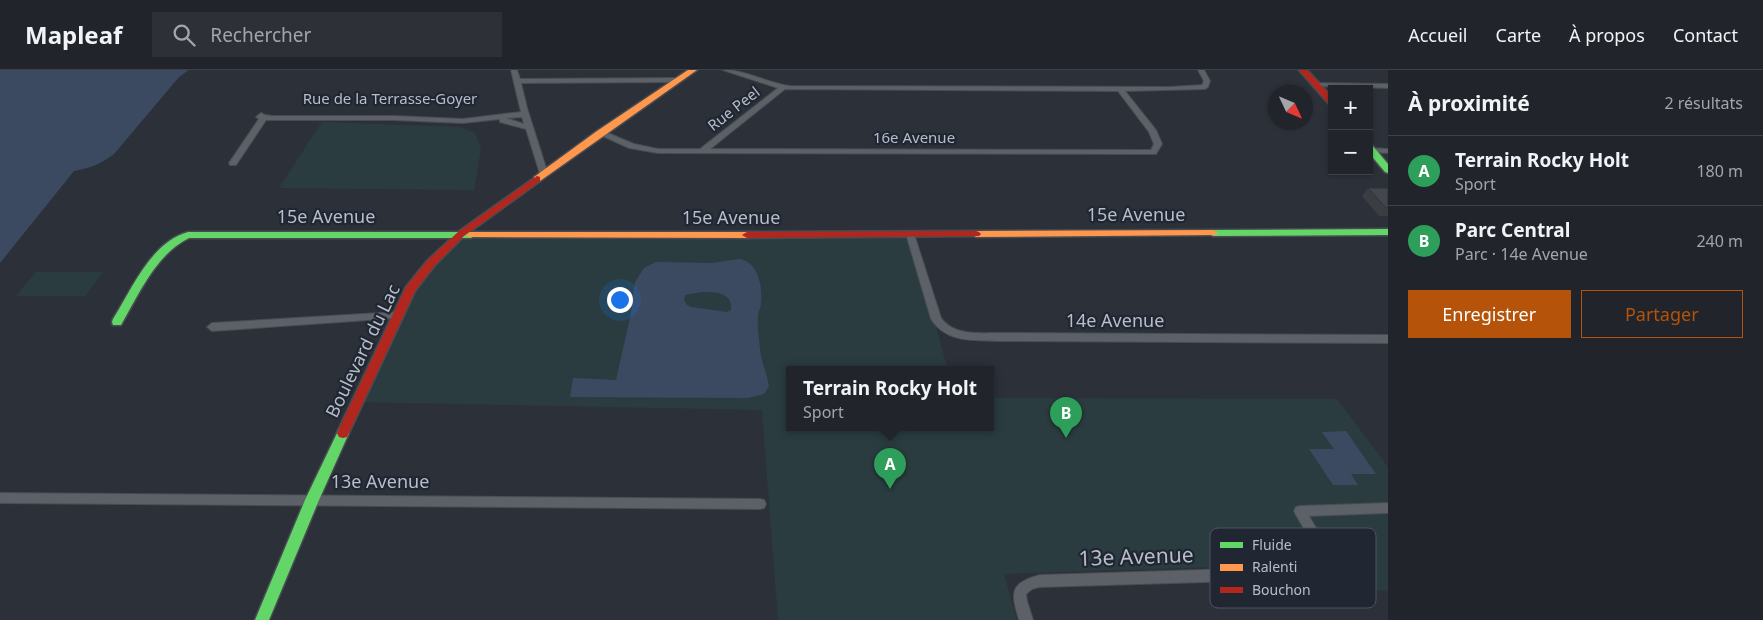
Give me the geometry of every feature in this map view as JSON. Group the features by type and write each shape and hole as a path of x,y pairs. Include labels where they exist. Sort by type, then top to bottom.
{"street":[{"path":"514,70 544,174"},
{"name":"Boulevard du Lac","path":"262,620 312,500 397,315 410,290 430,263 459,236 600,133 693,70"},
{"path":"726,70 783,88 1196,88 1207,86 1206,78 1201,70"},
{"path":"1303,70 1328,98"},
{"path":"516,81 678,80"},
{"path":"1316,85 1388,86"},
{"name":"Rue Peel","path":"702,151 783,88"},
{"name":"16e Avenue","path":"600,133 646,150 1153,152 1158,144 1153,132 1119,88"},
{"name":"Rue de la Terrasse-Goyer","path":"374,111 454,115 525,111 494,118 463,121 394,118 260,117 262,114 272,112 374,111"},
{"path":"233,163 263,118"},
{"name":"Rue de la Terrasse-Goyer","path":"494,118 530,128"},
{"path":"1373,148 1388,151"},
{"path":"1373,152 1388,170"},
{"name":"15e Avenue","path":"117,322 173,242 194,234 459,236 1388,232"},
{"name":"14e Avenue","path":"910,234 938,322 944,329 956,334 999,337 1388,339"},
{"path":"212,327 397,315"},
{"name":"13e Avenue","path":"0,498 760,504"},
{"name":"13e Avenue","path":"1310,528 1300,511 1388,508"},
{"name":"13e Avenue","path":"1026,620 1020,601 1020,591 1023,587 1033,582 1210,575"}],"shaded area":[{"path":"322,122 460,127 475,133 481,148 474,190 279,188"},
{"path":"910,234 947,366 786,366 786,431 994,431 994,398 1337,399 1388,467 1388,590 1376,591 1376,528 1210,528 1210,567 1004,574 1017,620 778,620 762,410 356,402 410,290 454,237"},
{"path":"36,272 103,272 85,296 16,296"}],"water":[{"path":"0,70 189,70 179,77 114,154 95,165 74,171 0,263"},
{"path":"739,259 751,264 758,276 761,290 761,306 758,314 759,336 769,386 764,394 748,398 570,397 573,378 616,380 631,313 635,282 644,268 656,262 712,263","holes":["702,292 726,296 731,304 731,310 727,312 691,307 686,304 684,300 685,295"]},
{"path":"1346,431 1376,474 1351,474 1358,485 1333,485 1309,449 1334,449 1322,432"}],"building":[{"path":"1368,188 1388,188 1388,208 1386,208"}],"traffic: fast":[{"path":"1373,152 1388,170"},
{"path":"1213,233 1388,232"},
{"path":"117,322 157,259 166,248 188,235 471,235"},
{"path":"262,620 312,500 343,433"}],"traffic: slow":[{"path":"537,179 600,133 693,70"},
{"path":"976,234 1213,233"},
{"path":"471,235 747,235"}],"traffic: jam":[{"path":"1303,70 1328,98"},
{"path":"343,433 410,290 431,263 461,234 537,179"},
{"path":"747,235 976,234"}],"place":[{"name":"Parc Central","path":"1066,438"},
{"name":"Terrain Rocky Holt","path":"890,489"}]}
